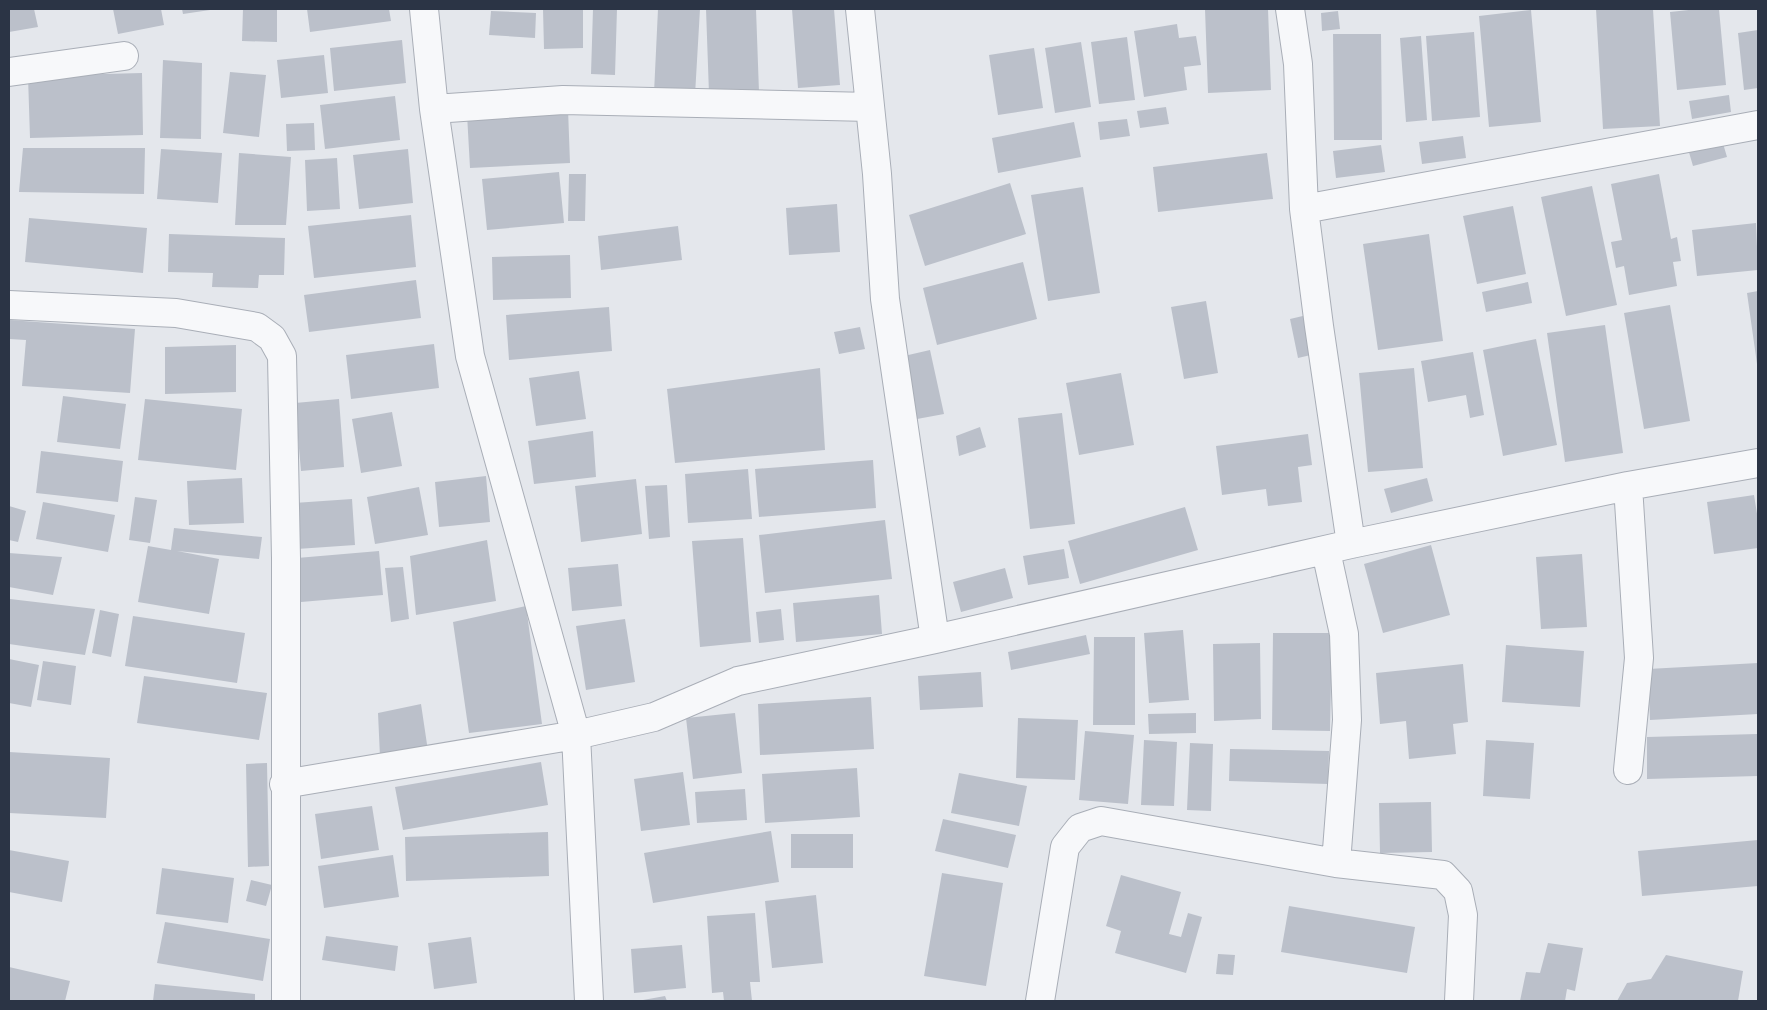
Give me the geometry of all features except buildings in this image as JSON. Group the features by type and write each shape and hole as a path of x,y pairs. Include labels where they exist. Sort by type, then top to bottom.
{"street":[{"path":"424,9 434,109 470,356 576,735 589,1001"},
{"path":"860,9 877,174 884,299 936,639"},
{"path":"1290,9 1298,64 1304,209 1318,326 1344,634 1347,720 1336,863"},
{"path":"9,72 124,56"},
{"path":"434,109 563,100 870,107"},
{"path":"1304,209 1758,125"},
{"path":"9,304 176,313 257,327 272,338 282,356 286,558 284,784 286,1001"},
{"path":"284,784 576,735 654,717 738,681 936,639 1338,548 1628,486 1758,463"},
{"path":"1628,486 1639,658 1628,770"},
{"path":"1040,1001 1065,847 1080,828 1101,821 1336,863 1443,874 1458,891 1463,915 1459,1001"}]}
